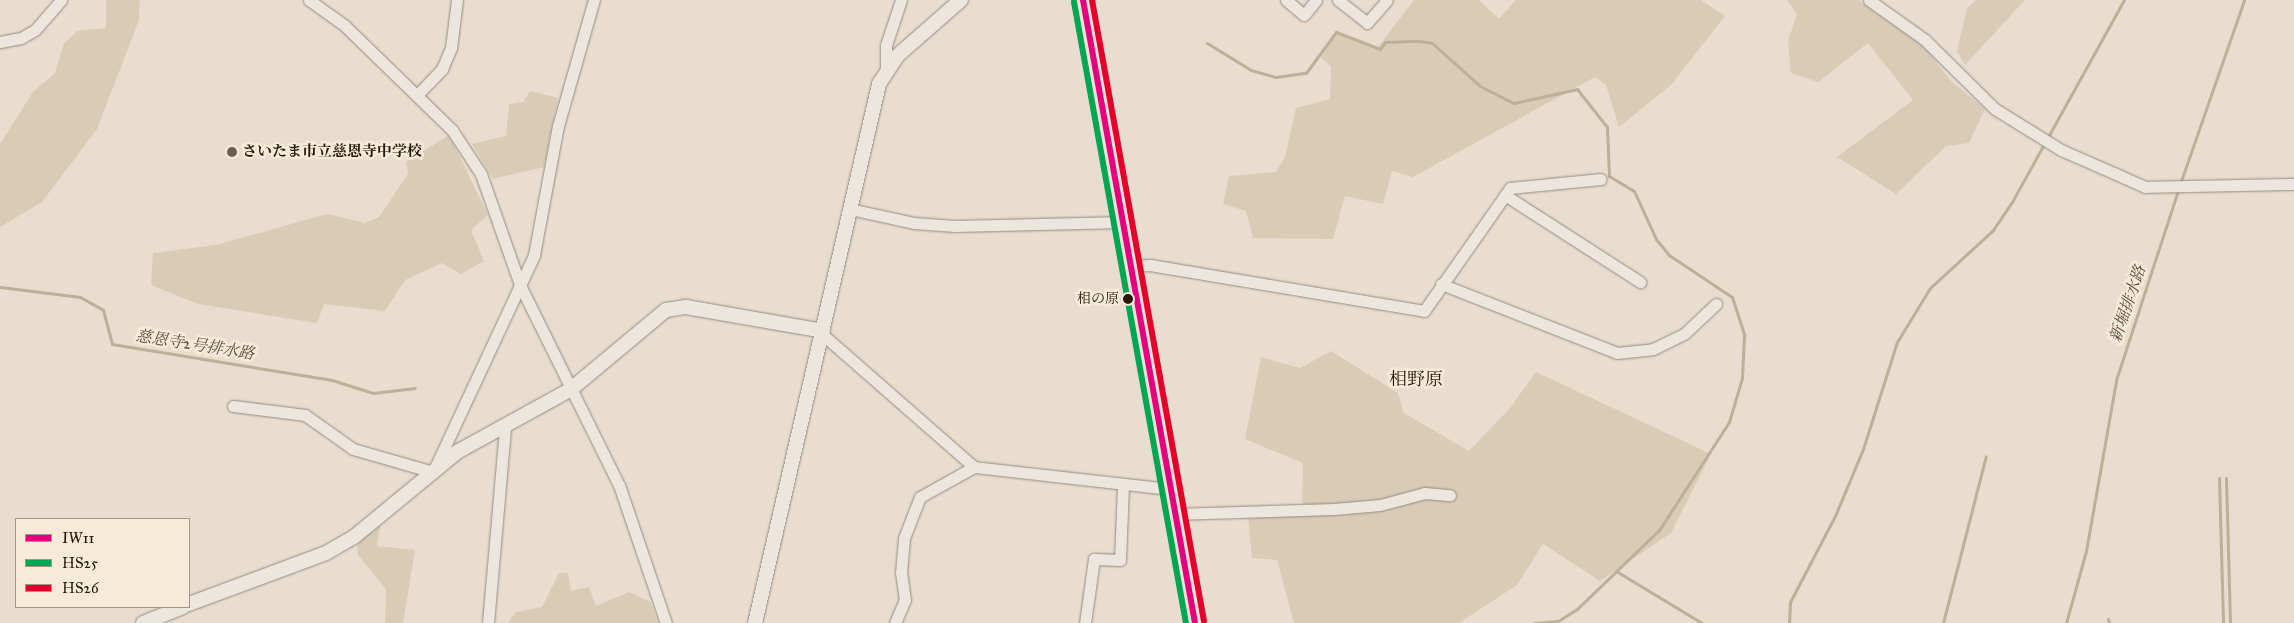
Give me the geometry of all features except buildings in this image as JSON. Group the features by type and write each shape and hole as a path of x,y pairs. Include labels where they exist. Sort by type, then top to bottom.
{"main road":[{"path":"1083,0 1195,623"}],"street":[{"path":"0,42 35,30 61,0"},
{"path":"308,0 344,25 452,130 481,174 520,285 570,390 619,485 666,623"},
{"path":"417,95 442,69 448,55 458,0"},
{"path":"432,472 536,247 558,126 594,0"},
{"path":"754,623 823,333 874,97 886,69 886,45 900,0"},
{"path":"886,69 961,0"},
{"path":"1286,0 1304,16 1316,0"},
{"path":"1338,0 1367,23 1387,0"},
{"path":"1869,0 1925,40 1995,109 2061,150 2145,187 2294,184"},
{"path":"1131,266 1150,265 1424,311 1441,284 1510,188 1601,179"},
{"path":"1505,194 1640,282"},
{"path":"850,209 914,223 955,226 1123,222"},
{"path":"1441,284 1617,352 1654,349 1676,338 1716,304"},
{"path":"190,604 333,549 354,537 457,452 505,428 570,390 653,319 674,308 757,317 823,333 974,467 1123,486 1171,489"},
{"path":"233,406 305,415 353,448 432,472"},
{"path":"488,623 505,428"},
{"path":"896,623 905,600 901,573 904,538 920,497 974,467"},
{"path":"1084,623 1094,559 1120,560 1123,486"},
{"path":"1175,514 1334,509 1380,505 1417,494 1450,495"},
{"path":"142,623 180,608"}],"shaded area":[{"path":"106,0 140,0 139,20 97,129 42,202 0,227 0,144 33,92 55,73 64,43 78,31 106,28"},
{"path":"1414,0 1479,0 1499,19 1516,0 1701,0 1725,16 1671,85 1619,127 1606,85 1595,77 1413,177 1392,171 1383,204 1345,196 1333,239 1253,238 1246,211 1223,204 1229,176 1276,172 1285,157 1296,108 1330,99 1331,66 1321,58 1334,34 1378,47"},
{"path":"1787,0 1858,0 1923,45 1951,81 1985,109 1969,143 1946,146 1896,194 1837,157 1913,100 1868,43 1818,82 1791,73 1788,41 1797,14"},
{"path":"1976,0 2025,0 1965,65 1957,51 1967,8"},
{"path":"530,91 558,98 544,167 493,179 472,144 506,136 509,104 523,102"},
{"path":"449,135 488,215 471,230 484,261 461,274 442,263 405,280 385,311 324,304 317,323 198,304 151,285 153,253 216,245 327,214 365,223 379,217 408,174 406,162"},
{"path":"1331,351 1398,393 1404,413 1469,451 1510,408 1536,372 1711,454 1671,533 1600,581 1543,544 1517,585 1459,623 1294,623 1277,560 1252,558 1248,517 1302,513 1303,463 1245,439 1261,357 1300,368"},
{"path":"380,526 377,546 415,550 403,623 385,623 386,589 358,555 357,543"},
{"path":"559,573 568,573 571,591 589,587 596,606 629,592 650,602 659,623 508,623 516,612 542,607"}],"waterway":[{"path":"1789,623 1790,602 1835,516 1863,449 1897,342 1930,288 1993,230 2013,200 2124,0"},
{"name":"新堀排水路","path":"2180,184 2244,0"},
{"path":"1207,43 1251,70 1276,77 1306,73 1336,32 1380,49 1385,42 1420,41 1432,43 1480,86 1514,103 1577,89 1607,127 1609,176 1634,191 1656,239 1669,255 1732,297 1744,335 1742,378 1729,422 1659,530 1577,609 1558,621 1534,623"},
{"name":"新堀排水路","path":"2066,623 2086,551 2116,380 2178,190"},
{"name":"慈恩寺2号排水路","path":"0,287 80,297 103,310 112,344 332,380 373,393 415,388"},
{"path":"1943,623 1986,456"},
{"path":"2219,478 2223,623"},
{"path":"2226,478 2230,623"},
{"path":"1616,571 1702,623"},
{"path":"2108,619 2109,623"}],"transit line":[{"name":"IW11","path":"1083,0 1195,623"},
{"name":"HS26","path":"1092,0 1204,621"},
{"name":"HS25","path":"1074,2 1186,623"}],"place":[{"name":"さいたま市立慈恩寺中学校","path":"232,152"},
{"name":"相の原","path":"1128,299"}],"district":[{"name":"相野原","path":"1416,379"}]}
